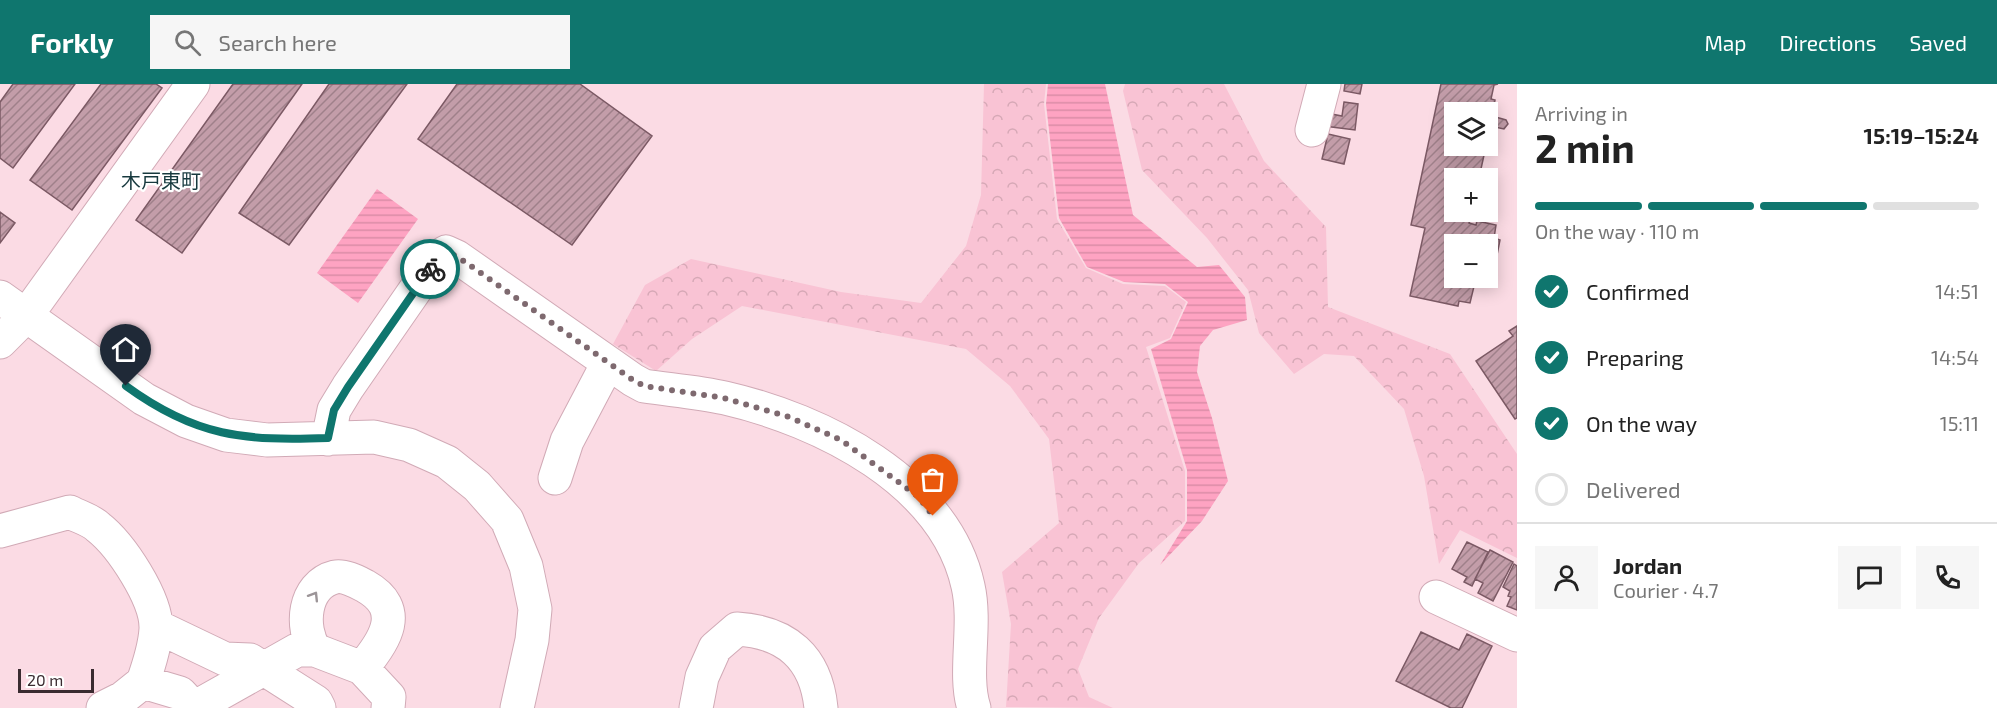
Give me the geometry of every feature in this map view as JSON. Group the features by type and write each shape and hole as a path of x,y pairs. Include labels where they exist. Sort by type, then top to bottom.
{"street":[{"path":"0,342 26,316 193,84"},
{"path":"1312,130 1324,84"},
{"path":"328,438 334,410 438,257 446,252 458,257 644,386 724,398 789,417 841,440 919,497 947,534 968,583 973,614 970,658 974,708"},
{"path":"0,297 144,399 186,421 226,435 267,440 374,437 409,445 438,458 477,486 507,520 526,566 535,609 532,640 517,708"},
{"path":"555,478 567,441 608,363"},
{"path":"0,531 70,512 98,525 130,562 144,591 156,626 152,654 143,682 123,698 103,708"},
{"path":"315,650 308,639 306,608 317,588 335,577 353,580 378,594 390,614 386,636 362,668"},
{"path":"1436,597 1517,635"},
{"path":"156,626 225,659 250,660 260,669 316,702 319,708"},
{"path":"696,708 702,676 715,648 737,628 760,630 784,641 802,656 813,675 821,708"},
{"path":"143,682 180,693 194,708 297,650 315,650 362,668 389,697 388,708"},
{"path":"252,708 251,696 260,669"}],"green space":[{"path":"984,84 1046,84 1044,104 1057,219 1086,268 1123,284 1165,286 1186,302 1170,338 1146,347 1185,471 1185,521 1139,563 1099,618 1078,669 1089,697 1113,708 1006,707 1011,624 1002,572 1059,523 1049,439 1010,386 966,349 742,306 692,339 656,371 613,344 645,285 691,259 841,292 921,303 966,246 981,195"},
{"path":"1125,84 1224,84 1264,161 1326,227 1328,307 1450,354 1517,454 1517,558 1460,530 1439,564 1424,476 1404,409 1354,356 1324,354 1294,374 1259,333 1248,290 1207,238 1142,170 1123,91"}],"shaded area":[{"path":"1048,84 1105,84 1133,215 1197,267 1219,265 1245,297 1247,320 1213,330 1200,346 1197,372 1212,418 1228,481 1202,521 1160,565 1187,521 1187,470 1151,349 1171,339 1188,302 1165,284 1124,282 1087,267 1059,218 1046,104"},
{"path":"377,189 418,219 358,303 317,273"}],"building":[{"path":"13,84 75,84 13,168 0,158 0,102"},
{"path":"101,84 156,84 162,88 72,210 30,180"},
{"path":"233,84 302,84 182,253 136,220"},
{"path":"329,84 407,84 289,245 239,213"},
{"path":"457,84 580,84 652,136 572,245 418,139"},
{"path":"1345,84 1362,84 1360,94 1344,91"},
{"path":"1441,84 1498,84 1494,85 1491,99 1495,102 1444,102 1444,156 1484,156 1481,168 1444,168 1444,222 1469,222 1476,225 1477,222 1482,222 1496,225 1495,234 1444,234 1444,288 1474,288 1470,303 1459,301 1458,306 1410,296 1425,228 1411,225"},
{"path":"1344,102 1358,104 1355,130 1324,126 1326,113 1342,116"},
{"path":"1498,118 1506,120 1508,124 1504,129 1498,128"},
{"path":"1328,134 1350,139 1344,164 1322,159"},
{"path":"0,212 15,223 0,243"},
{"path":"1517,326 1517,418 1515,419 1476,361 1513,336 1509,331"},
{"path":"1467,542 1488,552 1472,586 1464,582 1467,577 1452,569"},
{"path":"1490,550 1513,562 1493,601 1478,593 1483,583 1475,579"},
{"path":"1514,564 1517,566 1517,610 1507,606 1511,597 1508,596 1510,591 1503,587"},
{"path":"1421,632 1459,650 1467,634 1492,646 1462,708 1451,708 1396,681"}],"way so far":[{"path":"430,269 438,257 446,252 458,257 644,386 724,398 789,417 841,440 880,466 919,497 933,516"}],"district":[{"name":"木戸東町","path":"161,180"}],"route":[{"path":"126,386 144,399 186,421 226,435 267,440 328,438 334,410 430,269"}]}
